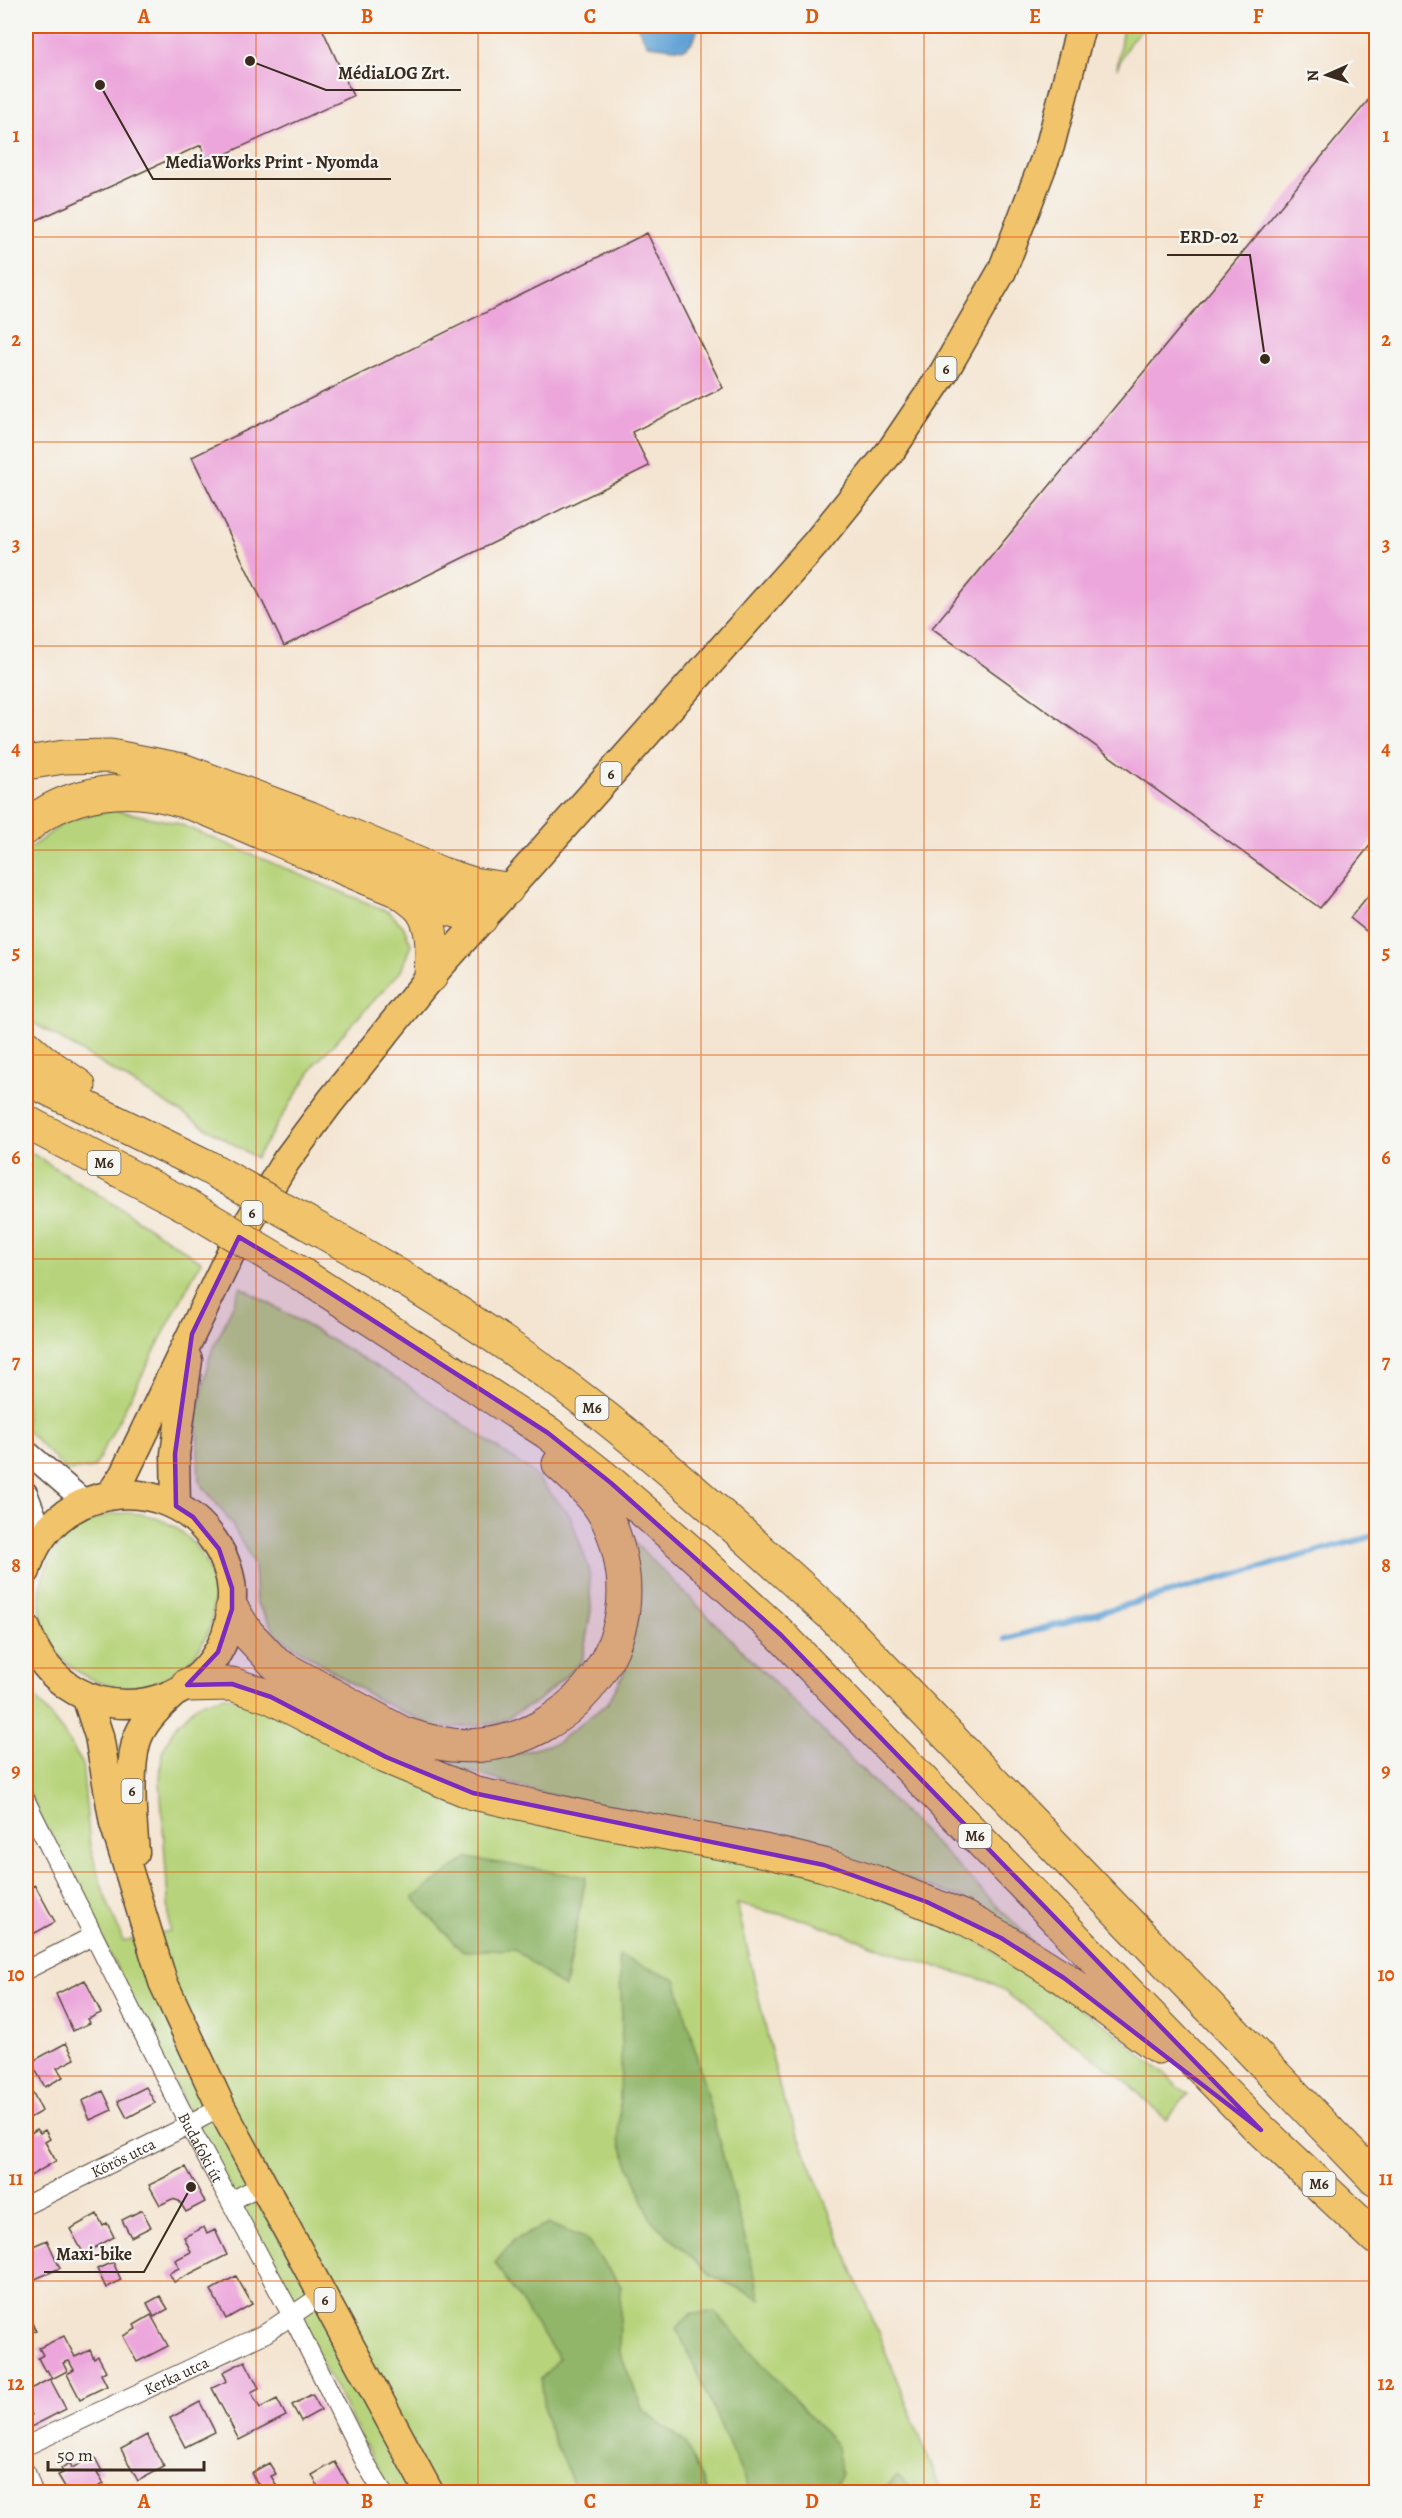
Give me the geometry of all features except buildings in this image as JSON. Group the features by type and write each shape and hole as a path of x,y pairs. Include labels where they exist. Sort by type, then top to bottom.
{"highway":[{"path":"26,763 64,757 110,756 182,770 310,818 442,874 473,884 507,889"},
{"path":"26,828 46,812 82,798 121,792 148,794 205,809 401,892 444,908 481,918"},
{"path":"442,874 464,893 481,918"},
{"path":"401,892 421,909 429,927 433,948 431,976"},
{"path":"26,1046 43,1061 170,1148"},
{"name":"M6","path":"26,1078 204,1165 391,1270 471,1320 563,1385 657,1461 753,1543 834,1617 1352,2157 1377,2180"},
{"name":"M6","path":"26,1122 182,1203 301,1274 548,1433 611,1483 781,1635 1261,2130 1377,2238"},
{"path":"232,1609 247,1633 276,1664 378,1721 419,1739 465,1746 506,1741 542,1726 569,1707 588,1689 602,1672 611,1653 620,1629 624,1609 621,1559 614,1534 601,1508 582,1485 447,1366"},
{"path":"181,1690 232,1684 271,1697 386,1757 472,1793 804,1860 855,1875 927,1902 963,1917 1001,1938 1064,1978 1158,2048 1261,2130"}],"main road":[{"name":"6","path":"26,1571 40,1539 53,1524 98,1498 124,1474 238,1239 286,1161 330,1102 431,976 816,543 892,449 944,372 1002,271 1050,147 1081,26"},
{"name":"6","path":"176,1506 175,1454 192,1334"},
{"name":"6","path":"98,1498 132,1494 155,1497 194,1517 219,1549 232,1588 232,1609 227,1631 218,1652 205,1670 157,1709 142,1729 136,1744 132,1786 140,1902"},
{"name":"6","path":"26,1628 33,1647 49,1670 70,1688 86,1696 121,1705 148,1702 181,1690"},
{"name":"6","path":"86,1696 99,1736 114,1823 163,1983 221,2107 425,2491"}],"street":[{"path":"26,1451 98,1498"},
{"path":"26,1493 35,1516 40,1539"},
{"name":"Budafoki út","path":"26,1801 189,2126 292,2316 362,2457 383,2493"},
{"path":"26,1970 93,1936"},
{"name":"Körös utca","path":"26,2205 189,2126 221,2107"},
{"path":"231,2201 262,2185"},
{"name":"Kerka utca","path":"26,2446 266,2333 322,2295"},
{"path":"26,2472 33,2493"}],"highlighted area":[{"path":"239,1237 301,1274 548,1433 611,1483 781,1635 1261,2130 1064,1978 1001,1938 927,1902 824,1865 473,1793 386,1757 271,1697 232,1684 187,1685 218,1652 232,1609 232,1588 219,1549 193,1517 176,1506 175,1454 192,1334"}],"green space":[{"path":"1123,26 1146,26 1128,45 1117,69"},
{"path":"114,810 177,823 389,912 403,926 411,944 401,971 316,1063 256,1158 26,1018 26,851 68,820"},
{"path":"26,1150 201,1261 94,1468 67,1471 26,1430"},
{"path":"241,1287 401,1381 532,1472 570,1516 589,1569 591,1610 582,1661 538,1701 498,1723 439,1729 376,1699 278,1636 256,1602 254,1564 230,1521 199,1481 197,1417 210,1356"},
{"path":"127,1513 160,1519 189,1538 208,1567 214,1600 208,1633 189,1662 160,1681 127,1687 94,1681 65,1662 46,1633 40,1600 46,1567 65,1538 94,1519"},
{"path":"630,1538 1035,1944 961,1898 841,1856 542,1793 433,1761 489,1761 556,1743 608,1703 626,1669 638,1612"},
{"path":"26,1686 63,1732 82,1763 90,1847 104,1893 123,1941 170,1931 160,1781 162,1753 174,1728 198,1704 224,1696 250,1700 337,1744 833,1877 978,1941 1107,2026 1188,2094 1166,2120 1128,2083 993,1983 904,1957 809,1921 737,1904 780,2090 942,2492 390,2492 188,2109 26,1788","holes":["586,1877 565,1987 514,1949"]},
{"path":"467,1858 586,1877 564,1988 514,1949 462,1951 413,1898"},
{"path":"619,1956 676,1979 761,2299 711,2275 651,2220 619,2140 622,2017"},
{"path":"548,2224 585,2238 621,2286 619,2351 643,2410 686,2443 707,2492 577,2492 547,2424 541,2379 559,2359 495,2263 514,2240"},
{"path":"715,2312 837,2446 841,2474 833,2492 750,2492 677,2328 692,2313"},
{"path":"898,2476 916,2492 881,2492"}],"water":[{"path":"637,26 697,26 697,29 691,43 683,49 648,45"}],"waterway":[{"path":"1005,1639 1376,1535"}],"place":[{"name":"MédiaLOG Zrt.","path":"250,61"},
{"name":"MediaWorks Print - Nyomda","path":"100,85"},
{"name":"ERD-02","path":"1265,359"},
{"name":"Maxi-bike","path":"191,2187"}]}
